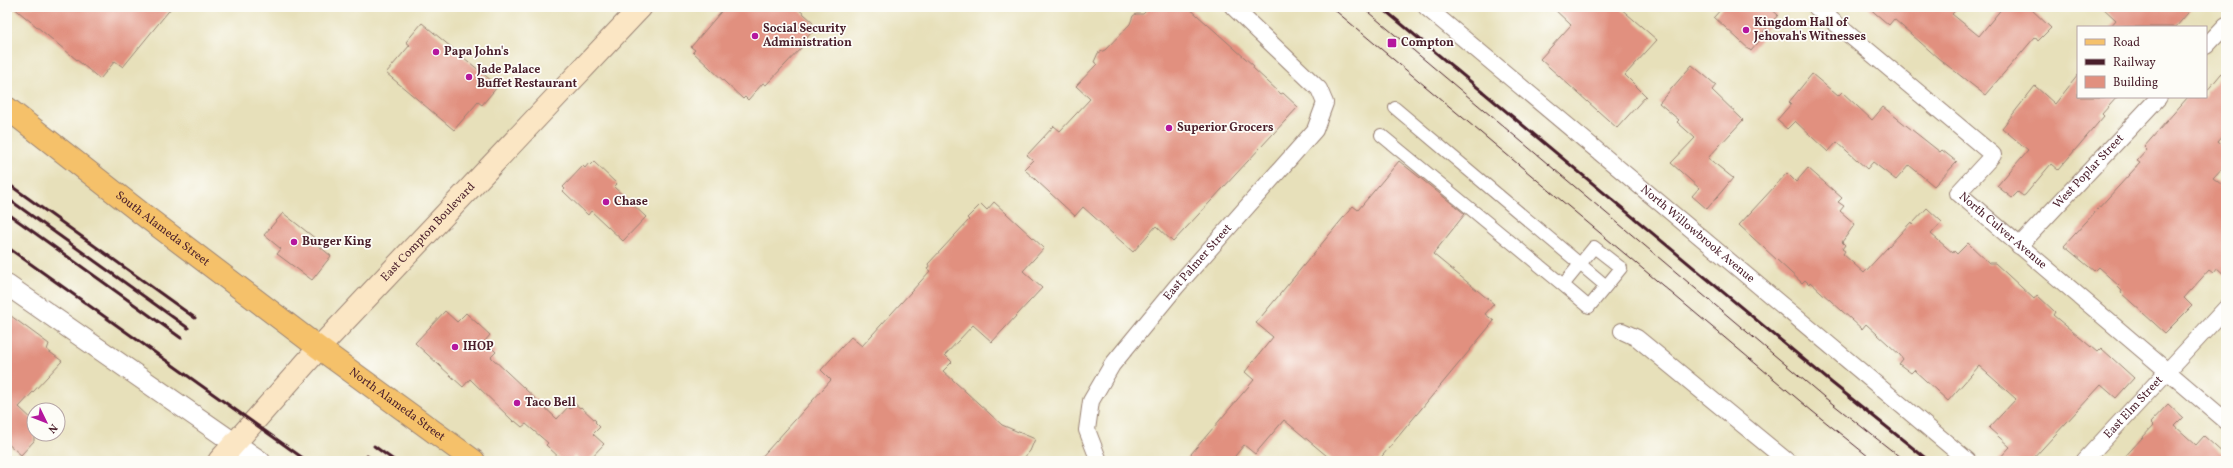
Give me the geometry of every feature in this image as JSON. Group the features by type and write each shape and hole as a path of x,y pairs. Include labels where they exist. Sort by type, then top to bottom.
{"main road":[{"name":"East Compton Boulevard","path":"218,461 319,348 641,7"},
{"name":"South Alameda Street","path":"7,108 112,191 319,348"},
{"name":"North Alameda Street","path":"319,348 474,461"}],"street":[{"name":"East Palmer Street","path":"1099,461 1087,430 1091,401 1112,365 1176,287 1315,130 1325,103 1319,89 1233,7"},
{"name":"North Willowbrook Avenue","path":"1426,7 1968,461"},
{"name":"North Culver Avenue","path":"1816,7 1993,155 1958,193 2226,421"},
{"path":"2207,45 2226,25"},
{"name":"West Poplar Street","path":"2019,246 2158,98"},
{"path":"1395,108 1606,286"},
{"path":"1381,135 1589,307 1620,268 1594,247 1563,285"},
{"path":"7,285 260,461"},
{"name":"East Elm Street","path":"2084,461 2226,308"},
{"path":"1622,331 1637,338 1787,461"}],"building":[{"path":"13,7 172,7 123,67 115,61 100,79"},
{"path":"725,7 796,7 813,22 810,25 815,29 800,45 802,47 766,85 763,83 748,100 745,97 743,99 693,52 695,50 691,47"},
{"name":"Superior Grocers","path":"1150,7 1188,7 1254,66 1253,68 1281,94 1283,93 1298,107 1173,242 1156,226 1133,252 1083,207 1075,216 1024,169 1033,160 1027,155 1054,126 1060,131 1090,99 1076,86 1097,64 1094,62 1098,53 1105,50 1130,24 1133,16 1136,14 1143,14"},
{"path":"1552,7 1619,7 1657,40 1625,75 1646,96 1617,128 1540,59 1571,25"},
{"name":"Kingdom Hall of Jehovah's Witnesses","path":"1723,7 1769,7 1778,15 1759,37 1761,39 1751,51 1714,17"},
{"path":"1868,7 1958,7 1952,14 1979,36 2003,7 2029,7 2051,28 2038,41 2035,37 1985,95 1938,58 1894,19 1889,25"},
{"path":"2102,7 2193,7 2177,26 2111,26 2116,20"},
{"path":"422,23 498,86 482,105 478,102 454,130 386,73 410,45 406,42"},
{"path":"1692,65 1716,85 1712,90 1743,120 1708,158 1733,178 1707,209 1692,196 1699,188 1671,163 1695,138 1677,122 1679,120 1659,103"},
{"path":"2226,68 2226,133 2218,142 2226,149 2226,164 2213,178 2226,188 2226,276 2217,268 2213,273 2209,270 2184,298 2192,306 2165,333 2121,293 2122,291 2118,287 2119,286 2098,267 2094,271 2064,246 2140,163 2137,161 2147,150 2144,147 2187,98 2207,98 2207,91"},
{"path":"1812,74 1838,96 1842,92 1872,120 1883,107 1940,152 1942,150 1957,162 1934,186 1909,165 1896,180 1873,162 1867,169 1837,142 1828,152 1795,121 1787,129 1777,120 1791,104 1789,102"},
{"path":"2077,76 2077,98 2116,98 2102,114 2104,116 2058,170 2051,164 2025,195 2023,196 2018,192 2012,198 1997,186 2028,150 2002,128 2035,86 2055,104"},
{"path":"1399,161 1465,214 1433,254 1494,304 1485,314 1494,321 1378,461 1333,461 1284,420 1255,454 1244,445 1231,461 1185,461 1254,380 1245,372 1273,337 1256,323 1353,206 1358,210"},
{"path":"594,162 617,184 614,187 646,217 623,241 591,211 588,215 563,191 565,189 563,187 583,166 585,168 589,163 591,165"},
{"path":"1808,168 1842,198 1838,202 1844,206 1840,211 1855,224 1842,242 1845,245 1842,249 1845,251 1843,254 1864,273 1911,222 1912,224 1927,208 1942,222 1931,234 1953,253 1954,251 1957,254 1968,243 1989,263 1995,263 2034,299 2037,295 2055,312 2053,315 2097,352 2101,348 2134,378 2116,398 2101,385 2031,461 1997,461 2010,447 1989,428 2016,399 1979,366 1948,401 1914,370 1911,373 1899,364 1903,359 1900,355 1866,324 1862,329 1810,282 1809,284 1805,280 1802,283 1739,225 1787,173 1796,182"},
{"path":"994,202 1044,248 1023,271 1042,288 992,342 973,325 945,355 952,362 943,371 1002,425 1035,439 1030,451 1021,461 758,461 831,380 821,370 851,337 862,346 930,271 927,269 929,266 928,264 969,220 967,218 981,204 987,210"},
{"path":"283,213 316,239 314,242 331,256 312,280 277,254 281,249 264,235"},
{"path":"445,311 457,322 466,313 490,335 485,341 496,352 491,357 557,419 568,407 570,409 575,404 580,408 581,407 596,421 595,422 600,427 593,434 604,444 588,461 581,461 575,455 569,461 563,461 546,445 548,443 526,424 522,427 515,421 514,422 470,379 463,387 415,343"},
{"path":"7,313 49,344 47,350 62,361 19,407 26,414 26,442 33,442 21,455 7,443"},
{"path":"2168,404 2183,418 2175,426 2196,445 2204,436 2226,456 2226,461 2121,461 2153,426 2150,423"}],"tram line":[{"path":"1331,7 1812,411 1874,461"},
{"path":"1362,7 1824,397 1905,461"}],"railway":[{"path":"1381,7 1832,383 1929,461"},
{"path":"7,183 195,318"},
{"path":"7,198 188,328"},
{"path":"7,213 181,338"},
{"path":"7,247 307,461"},
{"path":"374,446 395,461"},
{"path":"367,456 374,461"}],"place":[{"name":"Kingdom Hall of Jehovah's Witnesses","path":"1746,30"},
{"name":"Social Security Administration","path":"755,36"},
{"name":"Compton","path":"1392,43"},
{"name":"Papa John's","path":"436,52"},
{"name":"Jade Palace Buffet Restaurant","path":"469,77"},
{"name":"Superior Grocers","path":"1169,128"},
{"name":"Chase","path":"606,202"},
{"name":"Burger King","path":"294,242"},
{"name":"IHOP","path":"455,347"},
{"name":"Taco Bell","path":"517,403"}]}
